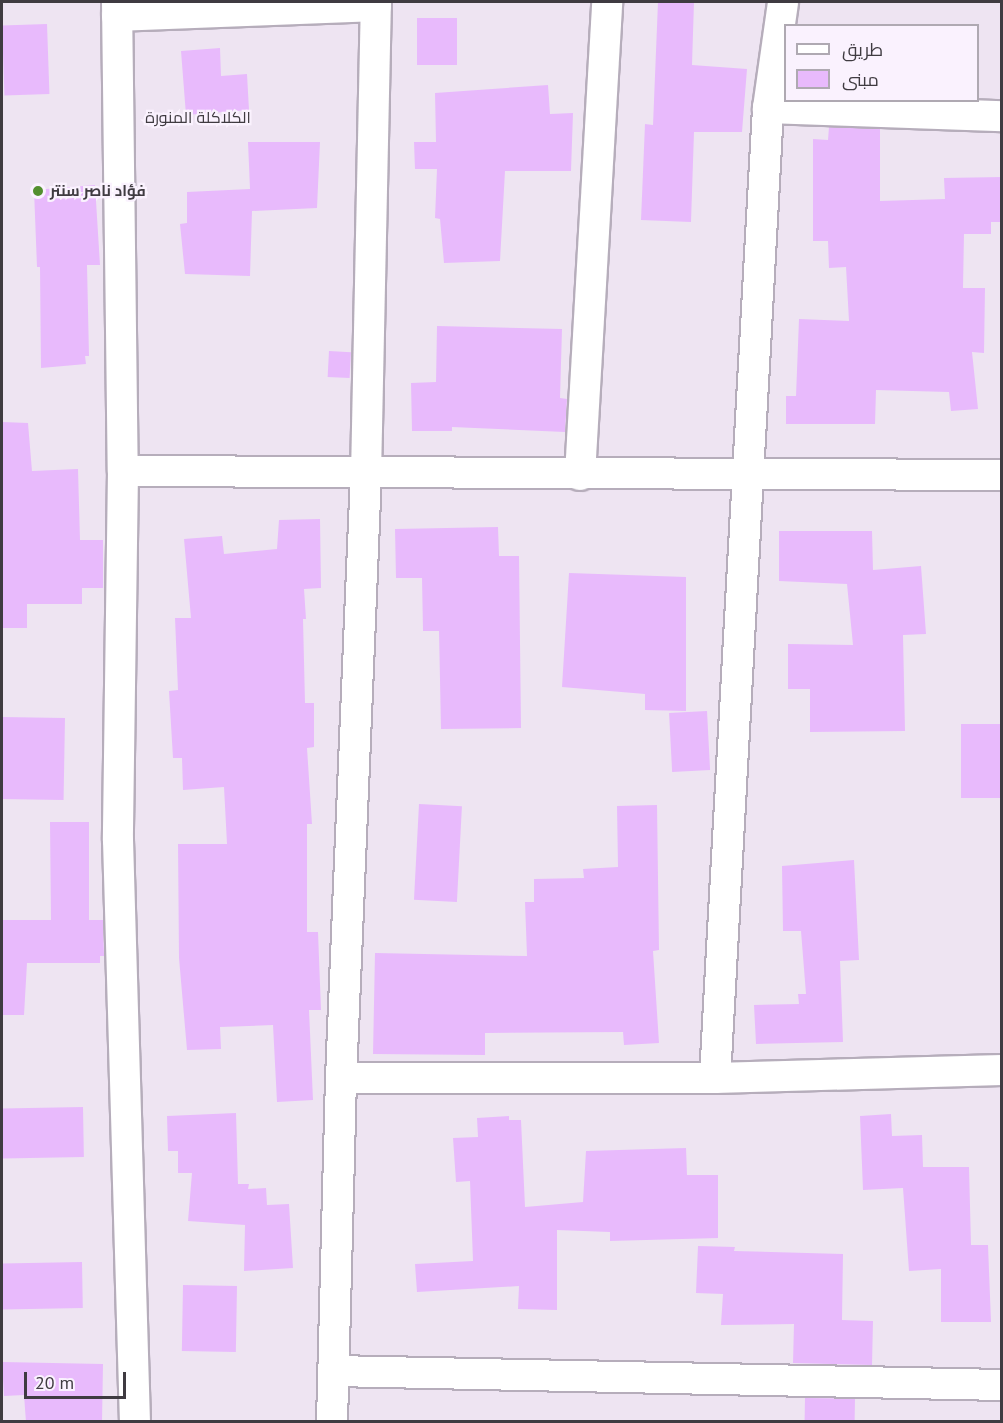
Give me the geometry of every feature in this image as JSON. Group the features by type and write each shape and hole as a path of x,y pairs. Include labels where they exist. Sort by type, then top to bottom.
{"street":[{"path":"580,475 607,2"},
{"path":"715,1078 750,472 768,108 783,2"},
{"path":"135,1422 118,840 123,471 117,9 376,4 366,475 341,1078 332,1422"},
{"path":"768,108 1002,116"},
{"path":"123,471 366,475 750,472 1002,476"},
{"path":"341,1078 715,1078 1002,1070"},
{"path":"334,1371 1002,1385"}],"building":[{"path":"658,2 694,2 692,65 747,69 742,132 694,132 691,222 641,220 645,124 653,125"},
{"path":"417,18 457,18 457,65 417,65"},
{"path":"47,24 49,94 4,96 2,26"},
{"path":"220,48 221,76 247,74 249,110 186,115 181,51"},
{"path":"548,85 550,114 573,113 571,171 505,171 500,261 444,263 440,219 435,218 437,169 415,169 414,142 436,142 435,93"},
{"path":"829,127 880,129 880,201 945,199 944,178 1002,177 1002,222 991,222 991,234 964,234 963,288 985,288 984,353 972,352 978,409 951,411 949,392 876,390 875,424 786,424 786,396 796,396 799,319 849,321 846,267 829,268 828,241 813,241 813,139 828,140"},
{"path":"248,142 320,142 317,208 252,211 250,276 185,274 180,224 187,223 187,192 250,189"},
{"path":"95,185 100,265 87,265 89,356 85,356 86,364 41,368 40,267 37,267 34,190"},
{"path":"437,326 562,329 560,398 567,399 565,432 452,427 452,431 412,431 411,383 436,382"},
{"path":"329,351 351,352 350,378 328,377"},
{"path":"2,422 28,423 32,471 78,469 80,540 103,540 103,588 82,588 82,604 27,604 27,628 2,628"},
{"path":"320,519 321,588 304,589 306,619 303,619 305,703 314,703 314,747 307,748 312,824 307,824 307,932 318,932 321,1010 309,1010 313,1100 277,1102 273,1025 220,1027 221,1049 187,1050 179,958 178,844 227,844 224,787 183,790 182,758 173,758 169,691 178,690 175,618 191,618 184,539 222,536 224,554 277,549 279,520"},
{"path":"498,527 499,556 519,556 521,728 441,729 439,631 423,631 422,578 396,578 395,529"},
{"path":"779,531 872,531 873,570 921,566 926,634 903,635 905,731 810,732 810,689 788,689 788,644 853,645 847,584 779,581"},
{"path":"569,573 686,577 686,711 645,710 645,694 562,687"},
{"path":"707,711 710,770 672,772 669,713"},
{"path":"2,717 65,718 64,800 2,799"},
{"path":"961,724 1002,724 1002,798 961,798"},
{"path":"419,804 462,806 457,902 414,900"},
{"path":"657,805 659,950 653,951 659,1043 624,1045 623,1032 485,1033 485,1055 373,1054 375,953 527,956 525,902 534,902 534,879 584,878 583,869 618,867 617,806"},
{"path":"50,822 89,822 89,920 103,920 104,956 100,956 100,963 27,963 24,1015 2,1015 2,920 51,920"},
{"path":"854,860 859,960 840,961 843,1042 756,1044 754,1005 799,1004 798,994 806,994 801,931 783,931 782,866"},
{"path":"83,1107 84,1157 3,1158 2,1108"},
{"path":"236,1113 238,1184 249,1184 248,1189 266,1188 267,1205 289,1204 293,1268 244,1271 245,1225 188,1221 192,1173 178,1173 178,1151 168,1151 167,1116"},
{"path":"891,1114 892,1136 922,1135 923,1167 969,1167 971,1245 988,1245 991,1322 941,1322 941,1269 909,1271 903,1188 863,1190 860,1116"},
{"path":"509,1116 509,1120 521,1120 525,1207 583,1202 586,1151 686,1148 687,1175 718,1175 718,1238 610,1241 610,1232 557,1230 557,1310 518,1309 519,1286 417,1292 415,1264 473,1261 470,1181 456,1182 453,1138 478,1137 477,1118"},
{"path":"698,1246 735,1247 734,1251 843,1254 842,1320 873,1321 872,1365 793,1363 794,1324 721,1325 723,1294 696,1293"},
{"path":"82,1262 83,1308 3,1309 2,1263"},
{"path":"183,1285 237,1286 236,1352 182,1351"},
{"path":"2,1362 103,1364 102,1422 26,1422 24,1395 4,1396"},
{"path":"805,1398 855,1399 855,1422 805,1422"}],"place":[{"name":"فؤاد ناصر سنتر","path":"38,191"}],"district":[{"name":"الكلاكلة المنورة","path":"198,117"}]}
